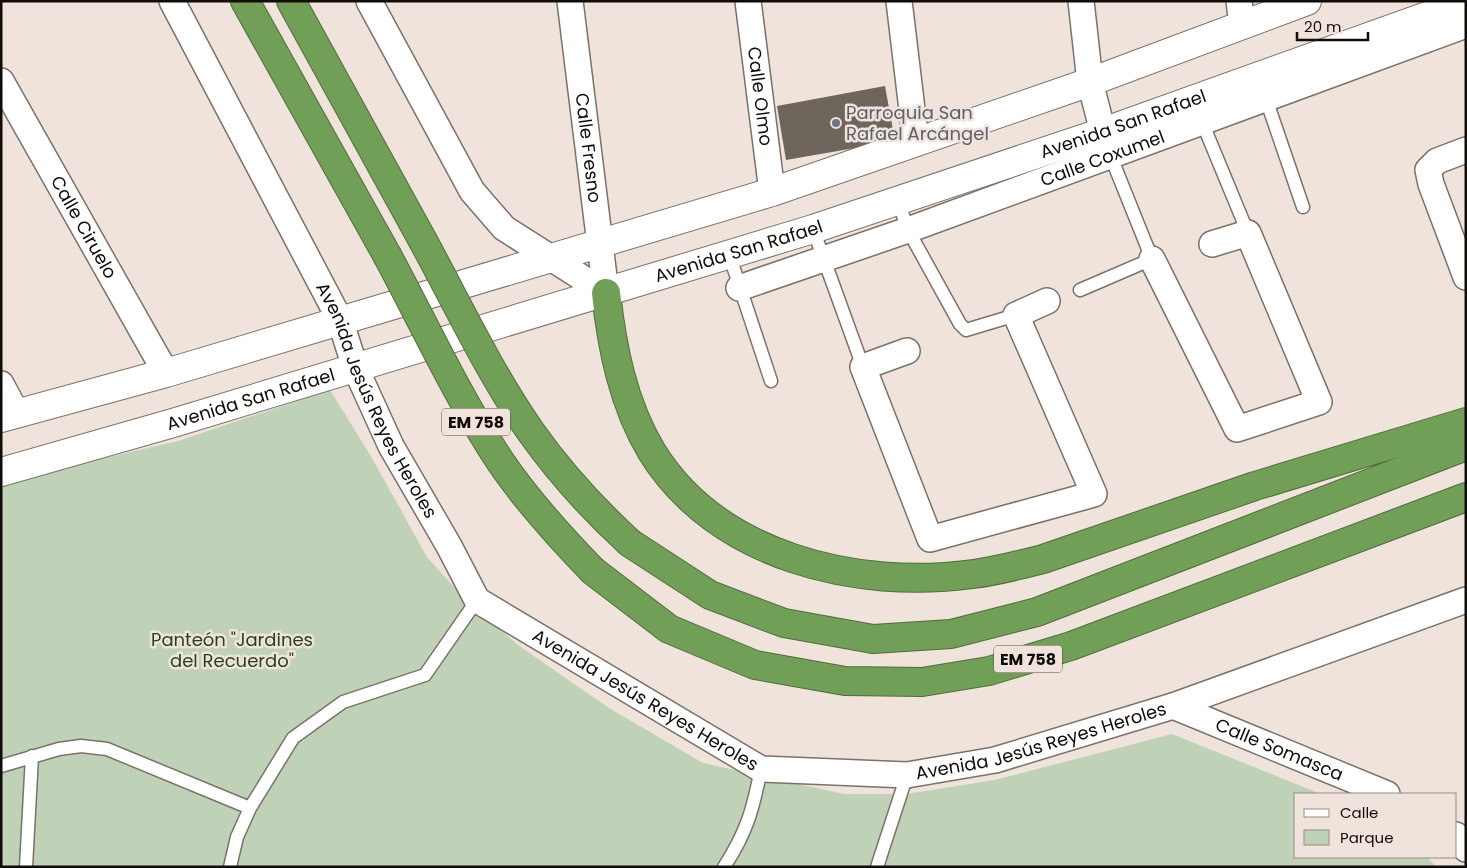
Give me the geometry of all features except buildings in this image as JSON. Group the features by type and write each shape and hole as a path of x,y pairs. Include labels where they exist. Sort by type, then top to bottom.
{"highway":[{"name":"EM 758","path":"245,1 387,255 474,418 501,461 557,535 593,571 669,629 755,665 845,681 922,682 989,671 1071,646 1466,497"},
{"name":"EM 758","path":"291,1 493,370 530,431 576,489 630,543 710,595 784,623 873,639 951,634 1037,612 1466,446"},
{"path":"606,294 614,352 630,408 652,451 681,490 709,515 753,543 788,556 862,573 936,577 1008,568 1043,559 1332,461 1466,422"}],"main road":[{"path":"9,416 166,373 549,257 772,192 1090,82 1241,13 1308,1"},
{"name":"Avenida San Rafael","path":"1,472 173,423 355,367 606,294 898,201 1107,144 1263,87 1466,2"}],"street":[{"name":"Avenida Jesús Reyes Heroles","path":"172,1 340,320 355,367 391,446 449,546 477,600 761,769 907,775 995,760 1173,706 1466,600"},
{"path":"369,1 472,191 504,228 606,294"},
{"name":"Calle Fresno","path":"570,1 606,294"},
{"name":"Calle Olmo","path":"748,1 772,192"},
{"path":"899,1 916,143"},
{"path":"1081,1 1090,82 1107,144"},
{"path":"1263,87 1466,25"},
{"name":"Calle Ciruelo","path":"1,81 166,373"},
{"name":"Calle Coxumel","path":"739,288 908,230 1107,144"},
{"path":"1464,265 1431,184 1428,170 1437,161 1466,150"},
{"path":"1152,260 1237,429 1319,402 1248,233 1212,244"},
{"path":"906,351 863,367 930,539 1094,494 1016,315 1047,301"},
{"path":"1,384 9,416"},
{"name":"Calle Somasca","path":"1173,706 1384,793"},
{"path":"1457,836 1466,848"}],"lane":[{"path":"1263,87 1303,207"},
{"path":"1198,111 1248,233"},
{"path":"1080,290 1152,260 1107,144"},
{"path":"898,201 908,230 960,324 966,330 1016,315"},
{"path":"813,229 863,367"},
{"path":"729,254 771,381"},
{"path":"230,867 237,837 250,808 293,738 343,702 425,675 477,600"},
{"path":"1,766 32,756 81,746 107,749 250,808"},
{"path":"26,867 32,756"},
{"path":"724,867 742,839 751,816 761,769"},
{"path":"878,867 907,775"}],"green space":[{"name":"Panteón \"Jardines del Recuerdo\"","path":"330,390 372,458 427,557 462,596 518,645 609,708 703,763 844,794 906,794 995,780 1172,734 1319,793 1294,793 1294,858 1428,858 1436,867 1,867 1,482 178,441"}],"place":[{"name":"Parroquia San Rafael Arcángel","path":"836,123"}]}
